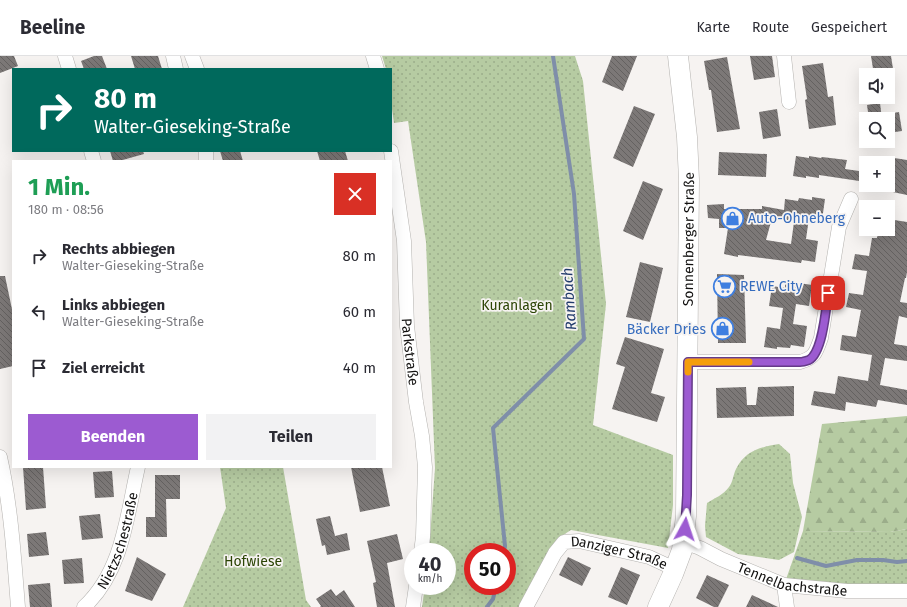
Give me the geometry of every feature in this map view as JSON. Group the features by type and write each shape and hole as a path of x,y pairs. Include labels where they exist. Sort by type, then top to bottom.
{"main road":[{"name":"Sonnenberger Straße","path":"678,56 685,111 688,173 687,495 684,542"},
{"name":"Danziger Straße","path":"658,607 675,569 684,542"}],"street":[{"path":"66,56 69,68"},
{"path":"173,56 176,68"},
{"path":"192,56 197,68"},
{"path":"373,56 377,68"},
{"path":"784,56 789,102"},
{"name":"Parkstraße","path":"391,152 404,241 407,326 425,467 422,543"},
{"path":"688,362 800,362 809,360 816,352 821,338 839,227 851,199"},
{"path":"0,457 4,475 13,547 18,607"},
{"name":"Nietzschestraße","path":"84,607 103,585 113,566 121,543 138,468"},
{"name":"Danziger Straße","path":"526,607 555,553 564,542 579,541 649,557 675,569"},
{"name":"Tennelbachstraße","path":"684,542 784,585 847,591 907,590"},
{"path":"784,585 787,607"},
{"path":"413,607 415,595"}],"green space":[{"name":"Kuranlagen","path":"382,56 575,56 583,81 606,304 593,425 673,455 673,505 668,548 571,530 557,539 523,607 422,607 424,595 456,595 456,543 430,543 435,468 426,242 408,121 394,123 392,109 392,68 386,68"},
{"path":"907,416 907,529 890,532 803,531 822,424"},
{"path":"779,444 790,454 793,483 802,517 794,552 779,560 738,554 706,537 705,526 707,503 727,490 735,471 744,458 759,448"},
{"name":"Hofwiese","path":"220,468 283,468 306,600 311,607 183,607 226,508"},
{"path":"907,529 907,591 784,585 803,531 890,532"}],"building":[{"path":"0,56 14,56 18,66 0,73"},
{"path":"94,56 102,56 107,68 84,68 81,61"},
{"path":"131,56 158,56 162,68 135,68"},
{"path":"612,56 637,56 623,91 602,82"},
{"path":"750,56 772,56 775,77 754,80"},
{"path":"871,56 891,56 893,68 873,68"},
{"path":"727,57 740,129 717,132 711,90 709,90 704,61"},
{"path":"823,63 828,97 833,96 836,125 809,129 805,100 807,99 802,66"},
{"path":"880,104 881,112 868,112 867,105"},
{"path":"634,106 655,114 633,167 613,158"},
{"path":"777,109 781,136 763,139 759,112"},
{"path":"899,112 902,131 895,132 895,113"},
{"path":"110,152 143,152 144,154 123,160 113,160"},
{"path":"220,152 240,152 243,160 223,160"},
{"path":"317,152 345,152 348,160 320,160"},
{"path":"719,152 767,154 766,177 718,175"},
{"path":"796,156 847,160 845,169 859,171 859,181 819,175 819,178 793,176"},
{"path":"895,158 907,160 907,195 893,192 895,192"},
{"path":"643,181 663,189 643,240 623,231"},
{"path":"812,197 825,199 822,220 809,218 806,239 818,241 815,262 802,260 801,263 738,255 738,257 724,254 728,228 719,228 719,219 708,218 707,205 724,204 724,209 762,209 762,206 784,210 785,199 798,201 799,198 812,200","holes":["772,218 794,222 791,244 766,240"]},
{"path":"895,220 907,222 907,272 900,302 907,303 907,318 899,316 894,344 907,346 907,361 885,358 880,385 907,390 907,405 878,400 876,407 846,402 845,411 811,405 814,391 835,394 838,376 868,381 872,355 840,350 842,335 856,337 861,310 846,307 849,293 863,295 867,271 852,269 855,254 869,256 872,238 877,238 877,236 895,236"},
{"path":"640,262 663,268 650,322 626,317"},
{"path":"717,274 744,275 746,343 718,343"},
{"path":"0,276 5,276 12,309 12,366 0,369"},
{"path":"799,283 812,285 809,306 796,304 793,324 807,326 804,347 791,345 790,348 777,347 777,349 764,347 767,327 780,329 783,308 769,306 772,286 785,288 785,284 798,286"},
{"path":"625,337 664,349 651,393 665,397 657,422 612,409 625,367 616,364"},
{"path":"794,386 794,416 717,418 716,388 746,387 747,405 756,405 758,387"},
{"path":"23,468 43,468 46,508 26,510"},
{"path":"351,468 382,468 390,506 360,512"},
{"path":"112,471 114,497 95,498 93,472"},
{"path":"155,475 180,475 180,499 166,499 167,537 146,537 146,517 155,517"},
{"path":"100,514 103,538 82,540 79,516"},
{"path":"330,516 335,536 347,533 350,550 327,555 325,545 322,546 316,519"},
{"path":"46,532 49,555 29,557 27,534"},
{"path":"397,534 403,559 387,563 395,607 377,607 373,583 376,582 367,541"},
{"path":"137,557 166,574 152,601 125,591"},
{"path":"568,557 591,568 582,586 559,575"},
{"path":"82,558 84,583 64,584 62,560"},
{"path":"621,567 640,575 627,605 608,597"},
{"path":"707,575 729,585 718,607 714,607 696,598"},
{"path":"50,583 52,607 30,607 28,585"},
{"path":"331,589 336,596 344,590 355,607 320,607 321,606 316,599"},
{"path":"752,595 778,607 746,607"}],"waterway":[{"name":"Rambach","path":"505,543 493,428 584,339 574,194 553,56"},
{"path":"797,558 826,566 857,560 907,561"},
{"name":"Rambach","path":"487,607 494,595"}],"slow traffic":[{"path":"688,372 688,362 749,362"}],"place":[{"name":"Auto-Ohneberg","path":"732,218"},
{"name":"REWE City","path":"724,286"},
{"name":"Bäcker Dries","path":"722,329"}],"route":[{"path":"685,529 687,495 688,362 800,362 809,360 816,352 821,338 828,293"}]}
